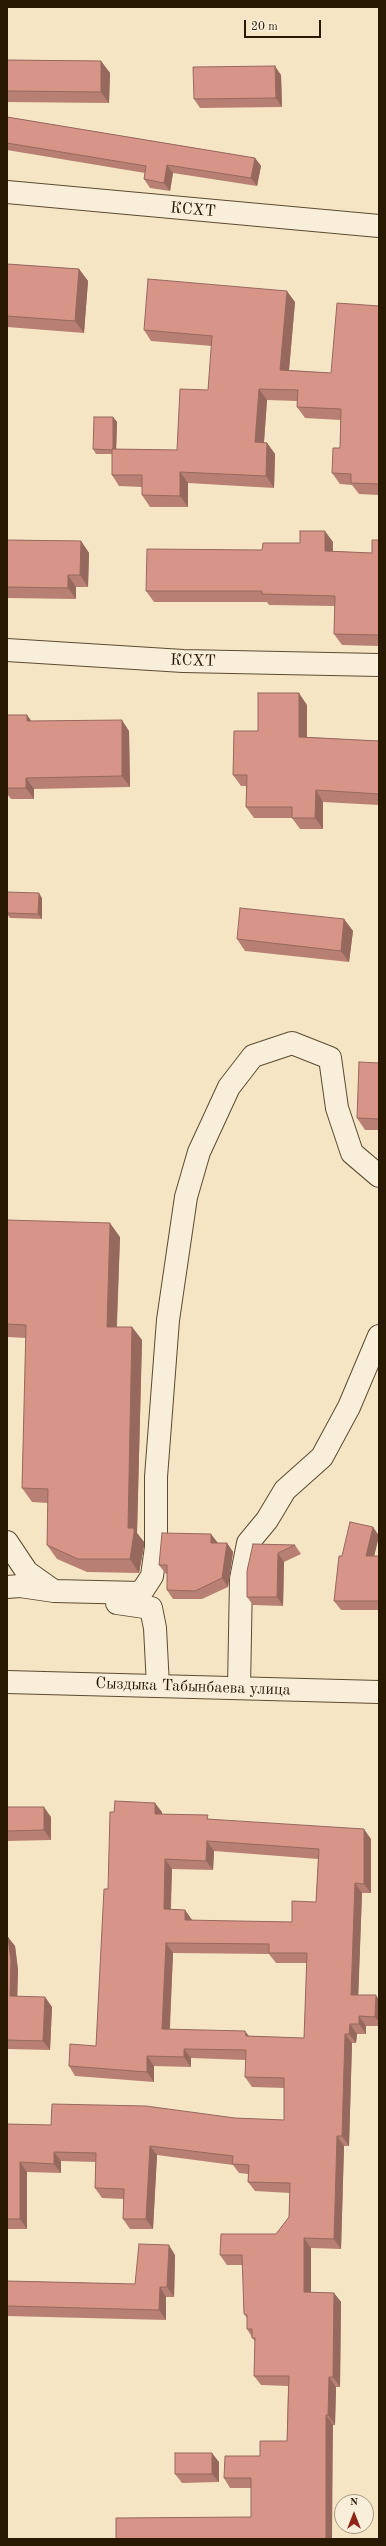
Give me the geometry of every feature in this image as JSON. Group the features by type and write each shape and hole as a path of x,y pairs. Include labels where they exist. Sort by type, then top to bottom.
{"street":[{"name":"КСХТ","path":"7,192 379,226"},
{"name":"КСХТ","path":"7,650 183,661 379,665"},
{"path":"7,1542 27,1572 54,1591 141,1594 152,1576 156,1547 156,1477 168,1320 186,1197 199,1152 229,1087 254,1056 292,1044 330,1058 337,1108 352,1153 379,1176"},
{"path":"239,1688 241,1579 248,1544 267,1520 285,1490 322,1457 349,1407 379,1336"},
{"path":"7,1587 20,1586 54,1591 101,1601 151,1608 155,1628 158,1686"},
{"name":"Сыздыка Табынбаева улица","path":"7,1682 379,1692"}],"building":[{"path":"7,60 101,61 101,92 7,91"},
{"path":"275,66 276,98 194,99 193,67"},
{"path":"7,117 255,158 251,178 167,165 164,183 144,179 146,166 7,143"},
{"path":"7,264 79,269 75,321 7,316"},
{"path":"148,279 287,291 280,370 331,373 337,303 379,306 379,484 351,483 351,474 332,473 333,448 340,448 341,409 297,407 298,390 259,389 255,442 267,443 266,476 180,472 180,496 142,495 142,475 112,475 112,449 177,450 180,389 208,390 212,336 144,330"},
{"path":"94,417 113,417 112,450 93,449"},
{"path":"300,531 325,531 325,551 372,553 372,540 379,540 379,635 334,634 335,596 262,594 262,591 146,591 147,549 262,550 263,543 300,543"},
{"path":"7,540 81,541 80,575 68,575 68,588 7,587"},
{"path":"258,693 299,693 299,737 379,741 379,794 316,790 315,818 292,818 292,807 246,807 247,775 233,775 234,731 258,731"},
{"path":"7,715 27,715 27,721 122,720 122,776 26,778 26,788 7,788"},
{"path":"7,892 39,893 38,914 7,913"},
{"path":"240,908 344,919 341,951 237,939"},
{"path":"359,1062 379,1063 379,1119 357,1118"},
{"path":"7,1220 110,1223 107,1327 132,1327 128,1528 134,1528 134,1533 130,1559 78,1559 47,1545 48,1489 22,1488 26,1325 7,1324"},
{"path":"350,1522 373,1527 366,1556 379,1556 379,1601 334,1601 339,1556 342,1556"},
{"path":"162,1533 211,1534 211,1543 227,1543 222,1578 195,1591 167,1590 167,1565 159,1565"},
{"path":"253,1544 295,1545 278,1553 277,1597 247,1597 247,1571"},
{"path":"115,1801 155,1803 155,1814 208,1815 207,1819 364,1829 364,1884 355,1883 351,1995 376,1995 375,2017 359,2016 359,2024 350,2024 349,2034 345,2034 342,2136 337,2136 334,2239 304,2238 304,2292 334,2293 333,2377 329,2377 328,2415 326,2415 326,2539 116,2539 116,2518 251,2517 251,2478 224,2478 225,2456 260,2456 260,2441 287,2441 289,2376 254,2376 255,2338 252,2338 252,2329 247,2329 247,2315 244,2314 242,2255 220,2255 221,2234 276,2234 289,2217 290,2183 248,2182 249,2165 232,2164 233,2156 150,2146 146,2219 123,2219 124,2189 95,2188 96,2153 54,2152 54,2164 20,2162 20,2219 7,2219 7,2124 51,2125 52,2104 146,2106 235,2118 284,2120 284,2078 245,2077 246,2050 184,2049 184,2057 147,2056 147,2072 69,2066 70,2044 96,2046 104,1889 108,1889 110,1812 114,1812","holes":["207,1841 319,1849 316,1902 292,1901 292,1922 185,1920 185,1910 164,1909 165,1859 206,1861","166,1943 269,1944 269,1953 307,1953 304,2038 246,2036 245,2031 162,2029"]},
{"path":"7,1807 44,1807 44,1830 7,1831"},
{"path":"7,1937 11,1961 10,1996 45,1997 43,2041 7,2040"},
{"path":"139,2244 169,2245 167,2287 160,2287 159,2310 7,2306 7,2281 135,2284"},
{"path":"175,2453 212,2453 212,2474 175,2474"}]}
